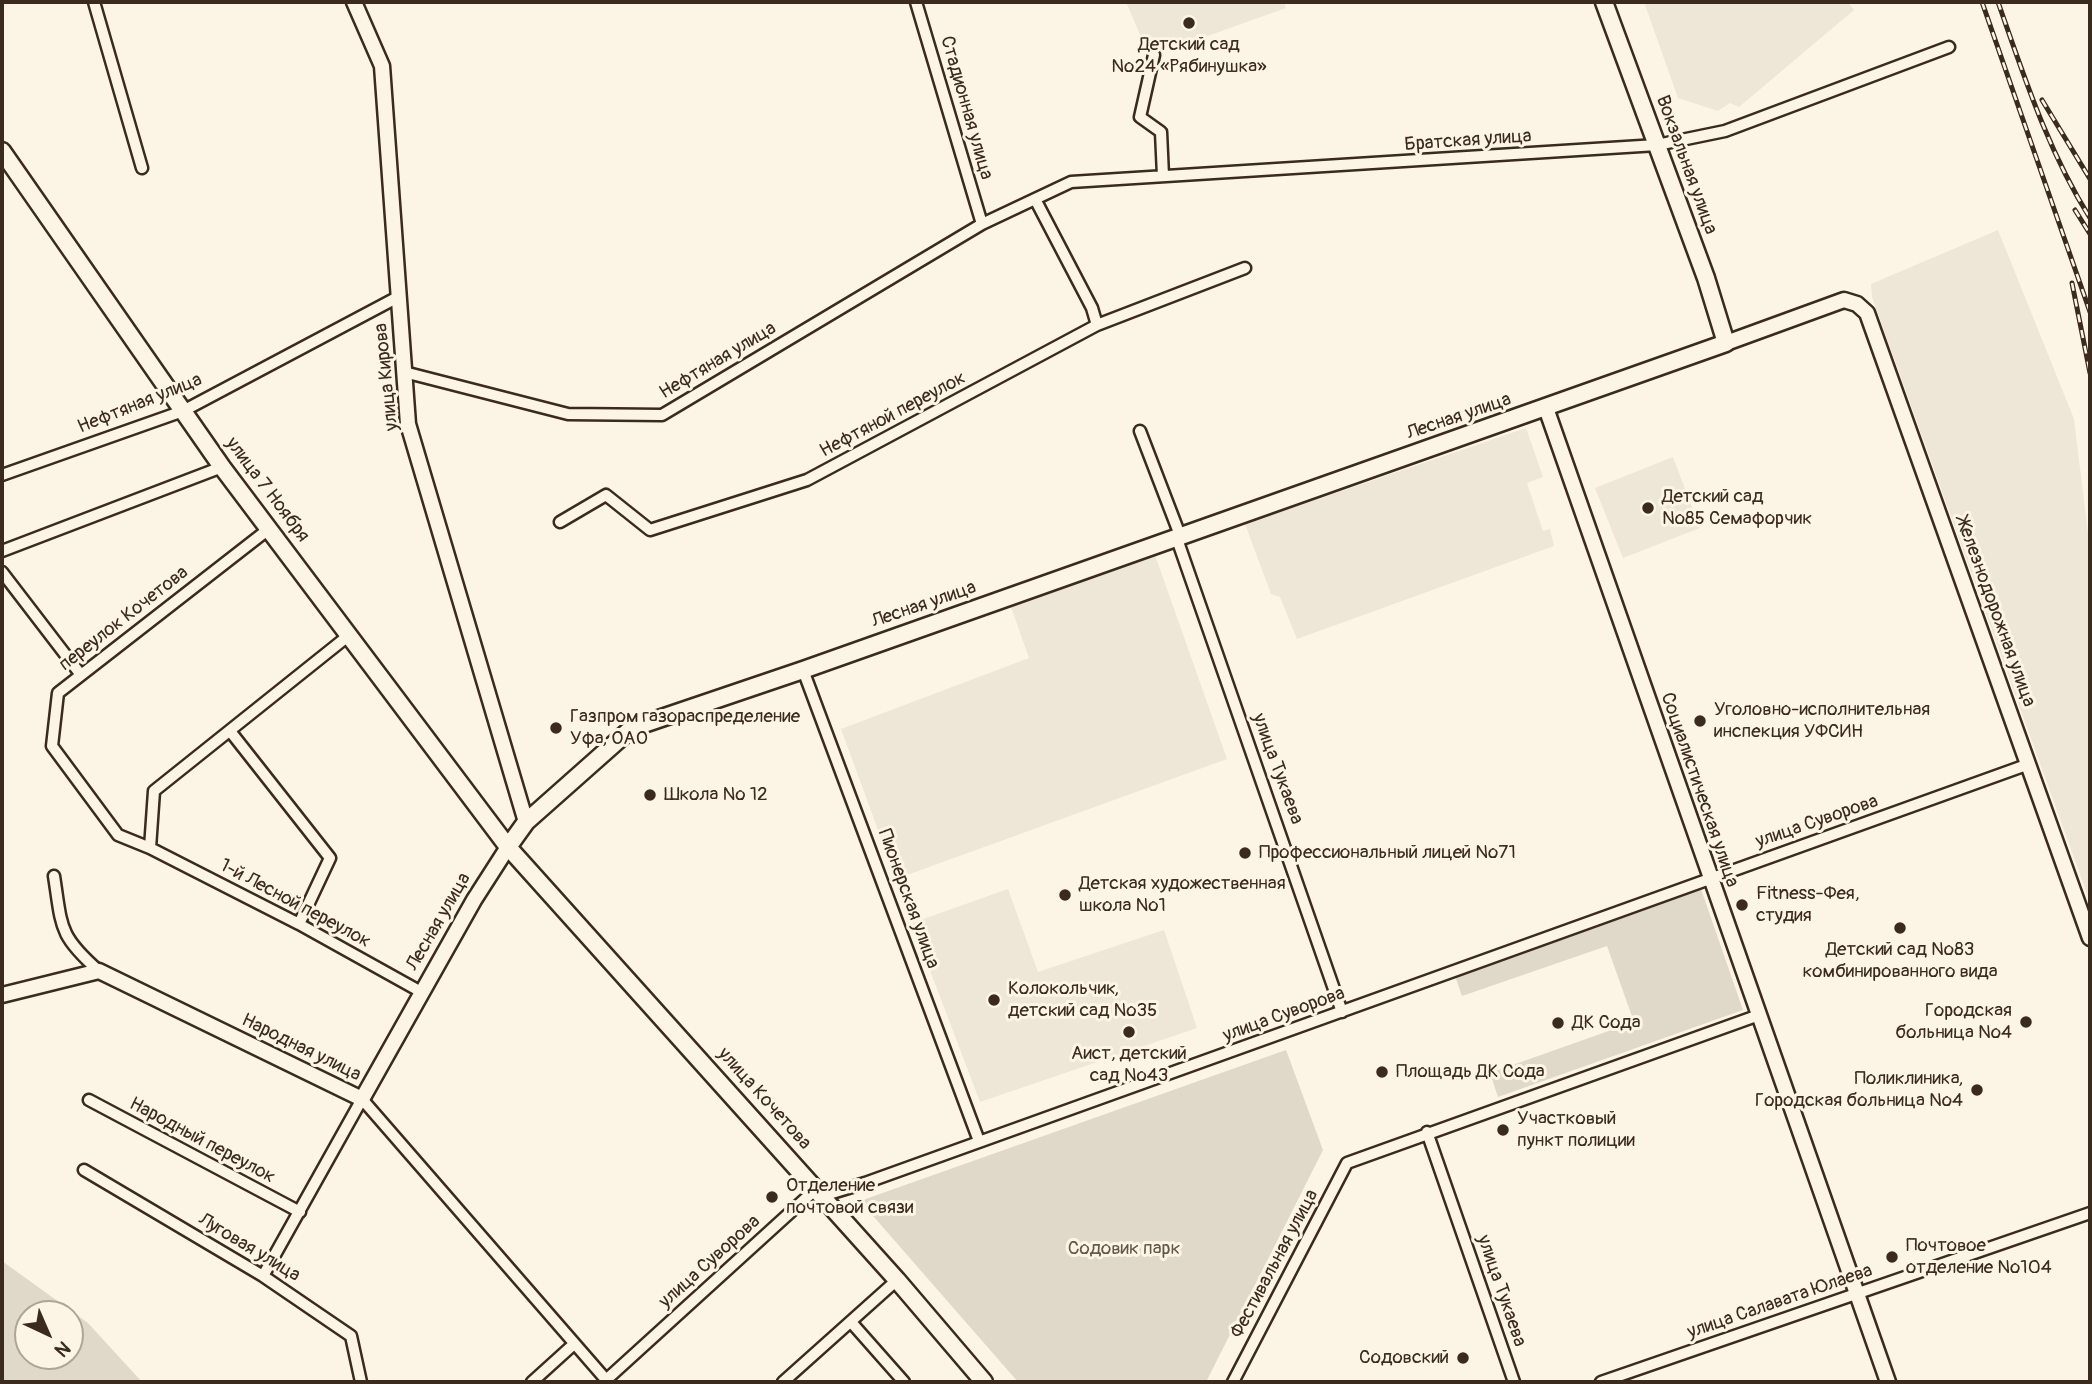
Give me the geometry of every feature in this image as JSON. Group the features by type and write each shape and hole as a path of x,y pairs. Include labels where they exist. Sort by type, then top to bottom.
{"main road":[{"name":"Вокзальная улица","path":"1604,2 1706,278 1726,343"},
{"name":"улица 7 Ноября","path":"2,151 222,467 508,847"},
{"name":"Лесная улица","path":"508,847 526,822 632,728 1177,539 1726,343"},
{"name":"улица Кочетова","path":"508,847 827,1197 977,1380"}],"street":[{"path":"94,2 142,169"},
{"name":"улица Кирова","path":"354,2 382,66 408,424 526,822"},
{"name":"Стадионная улица","path":"916,2 982,224"},
{"name":"Братская улица","path":"982,224 1071,183 1657,145 1725,131 1949,47"},
{"path":"1154,55 1140,117 1161,132 1163,176"},
{"path":"1035,199 1092,308 1097,325"},
{"name":"Нефтяная улица","path":"404,372 568,414 662,415 982,224"},
{"name":"Нефтяной переулок","path":"560,522 606,495 650,530 807,480 1097,325 1245,268"},
{"name":"Нефтяная улица","path":"2,475 183,411 398,297"},
{"name":"Лесная улица","path":"1726,343 1844,300 1857,304"},
{"name":"Железнодорожная улица","path":"1857,304 1867,313 2090,938"},
{"name":"Социалистическая улица","path":"1546,408 1709,880 1888,1382"},
{"name":"улица Тукаева","path":"1140,431 1178,530 1177,539 1342,1012"},
{"path":"2,551 222,467"},
{"name":"переулок Кочетова","path":"150,848 118,835 52,746 58,693 270,528"},
{"path":"2,572 81,675"},
{"path":"150,848 154,791 348,636"},
{"name":"Пионерская улица","path":"803,670 979,1141"},
{"path":"230,731 330,859 299,924"},
{"name":"улица Суворова","path":"607,1381 827,1197 1709,880 1786,849 2029,764"},
{"name":"Лесная улица","path":"263,1276 474,900 508,847"},
{"name":"1-й Лесной переулок","path":"150,848 299,924 423,993"},
{"name":"Народная улица","path":"54,876 63,929 72,947 99,971 362,1099 607,1381"},
{"path":"2,995 99,971"},
{"path":"1427,1132 1759,1015"},
{"name":"Народный переулок","path":"89,1100 300,1212"},
{"name":"улица Тукаева","path":"1427,1132 1514,1382"},
{"name":"Фестивальная улица","path":"1233,1382 1348,1163 1427,1132"},
{"name":"Луговая улица","path":"84,1170 263,1276 351,1336 361,1382"},
{"name":"улица Салавата Юлаева","path":"1601,1382 2090,1213"},
{"path":"783,1382 897,1280"},
{"path":"851,1322 904,1382"},
{"path":"532,1382 574,1344"}],"shaded area":[{"name":"Детский сад №24 «Рябинушка»","path":"1126,2 1284,2 1286,8 1160,53 1146,49"},
{"path":"1644,2 1848,2 1854,10 1739,107 1730,103 1718,111 1678,98"},
{"path":"1998,230 2074,419 2090,550 2090,902 1872,297 1871,284"},
{"path":"1526,428 1543,477 1527,483 1543,531 1550,529 1554,546 1297,639 1280,597 1271,594 1245,524"},
{"name":"Детский сад №85 Семафорчик","path":"1673,457 1700,528 1623,558 1595,488"},
{"path":"1155,555 1227,759 896,879 841,729 1029,658 1011,607"},
{"path":"1008,889 1038,972 1164,930 1197,1028 980,1102 912,923"}],"green space":[{"path":"1701,889 1743,1010 1498,1097 1490,1073 1634,1022 1607,946 1462,996 1455,976"},
{"name":"Содовик парк","path":"1286,1050 1323,1150 1206,1382 1018,1382 860,1201"},
{"path":"2,1261 56,1300 14,1300 14,1370 84,1370 84,1320 142,1382 2,1382"}],"railway":[{"path":"1982,2 2090,312"},
{"path":"1998,2 2049,140 2090,218"},
{"path":"2042,100 2090,179"},
{"path":"2075,210 2090,234"},
{"path":"2072,283 2090,373"}],"place":[{"name":"Детский сад №24 «Рябинушка»","path":"1189,23"},
{"name":"Детский сад №85 Семафорчик","path":"1648,508"},
{"name":"Уголовно-исполнительная инспекция УФСИН","path":"1700,721"},
{"name":"Газпром газораспределение Уфа, ОАО","path":"556,728"},
{"name":"Школа № 12","path":"650,795"},
{"name":"Профессиональный лицей №71","path":"1245,853"},
{"name":"Детская художественная школа №1","path":"1065,895"},
{"name":"Fitness-Фея, студия","path":"1742,905"},
{"name":"Детский сад №83 комбинированного вида","path":"1900,928"},
{"name":"Колокольчик, детский сад №35","path":"994,1000"},
{"name":"Городская больница №4","path":"2026,1022"},
{"name":"ДК Сода","path":"1558,1023"},
{"name":"Аист, детский сад №43","path":"1129,1032"},
{"name":"Площадь ДК Сода","path":"1382,1072"},
{"name":"Поликлиника, Городская больница №4","path":"1977,1090"},
{"name":"Участковый пункт полиции","path":"1503,1130"},
{"name":"Отделение почтовой связи","path":"772,1197"},
{"name":"Почтовое отделение №104","path":"1892,1257"},
{"name":"Содовский","path":"1463,1358"}]}
